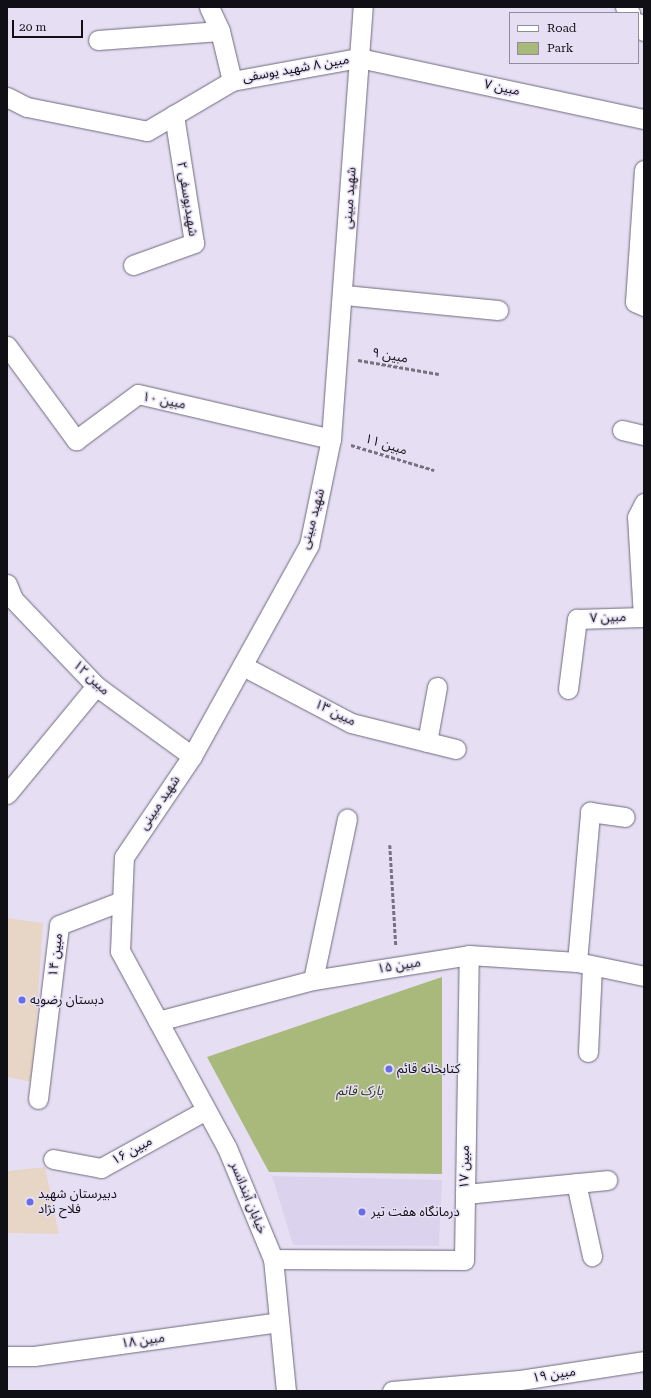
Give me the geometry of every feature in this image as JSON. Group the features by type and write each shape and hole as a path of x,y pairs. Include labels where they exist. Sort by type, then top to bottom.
{"street":[{"path":"7,97 27,107 147,131 232,81 220,31 209,7"},
{"name":"شهید مبینی","path":"158,1021 120,951 124,857 192,756 309,545 331,439 337,357 344,296 363,7"},
{"path":"98,40 220,31"},
{"name":"مبین ۸ شهید یوسفی","path":"232,81 359,58"},
{"name":"مبین ۷","path":"359,58 644,119"},
{"name":"شهیدیوسفی ۲","path":"133,264 194,243 174,115"},
{"path":"644,170 635,302 644,306"},
{"path":"344,296 498,310"},
{"name":"مبین ۱۰","path":"7,346 76,440 138,394 331,439"},
{"path":"622,430 644,434"},
{"name":"مبین ۷","path":"568,689 577,619 643,617 637,517 644,503"},
{"name":"مبین ۱۲","path":"7,584 13,599 96,686 192,756"},
{"name":"مبین ۱۳","path":"243,666 351,723 456,749"},
{"path":"7,794 96,686"},
{"path":"427,742 437,687"},
{"path":"588,1052 585,964 590,812 625,817"},
{"path":"313,980 347,819"},
{"name":"مبین ۱۴","path":"38,1099 59,925 122,901"},
{"name":"مبین ۱۵","path":"158,1021 313,980 469,955 585,964 644,976"},
{"name":"مبین ۱۷","path":"273,1259 464,1260 469,955"},
{"name":"خیابان آبندانسر","path":"158,1021 227,1148 273,1259 286,1391"},
{"name":"مبین ۱۶","path":"53,1159 101,1168 206,1110"},
{"path":"465,1194 607,1180"},
{"path":"576,1183 592,1256"},
{"name":"مبین ۱۸","path":"7,1356 34,1356 279,1322"},
{"name":"مبین ۱۹","path":"392,1391 520,1386 644,1361"}],"path":[{"name":"مبین ۹","path":"337,357 439,374"},
{"name":"مبین ۱۱","path":"331,439 434,470"},
{"path":"390,845 398,966"}],"shaded area":[{"name":"دبستان رضویه","path":"7,918 43,923 32,1082 7,1077"},
{"name":"دبیرستان شهید فلاح نژاد","path":"45,1167 59,1234 7,1233 7,1171"},
{"name":"درمانگاه هفت تیر","path":"272,1176 442,1180 439,1246 293,1245"}],"green space":[{"name":"پارک قائم","path":"442,977 442,1174 269,1172 207,1057"}],"place":[{"name":"دبستان رضویه","path":"22,1000"},
{"name":"کتابخانه قائم","path":"389,1069"},
{"name":"دبیرستان شهید فلاح نژاد","path":"30,1202"},
{"name":"درمانگاه هفت تیر","path":"362,1212"}]}
